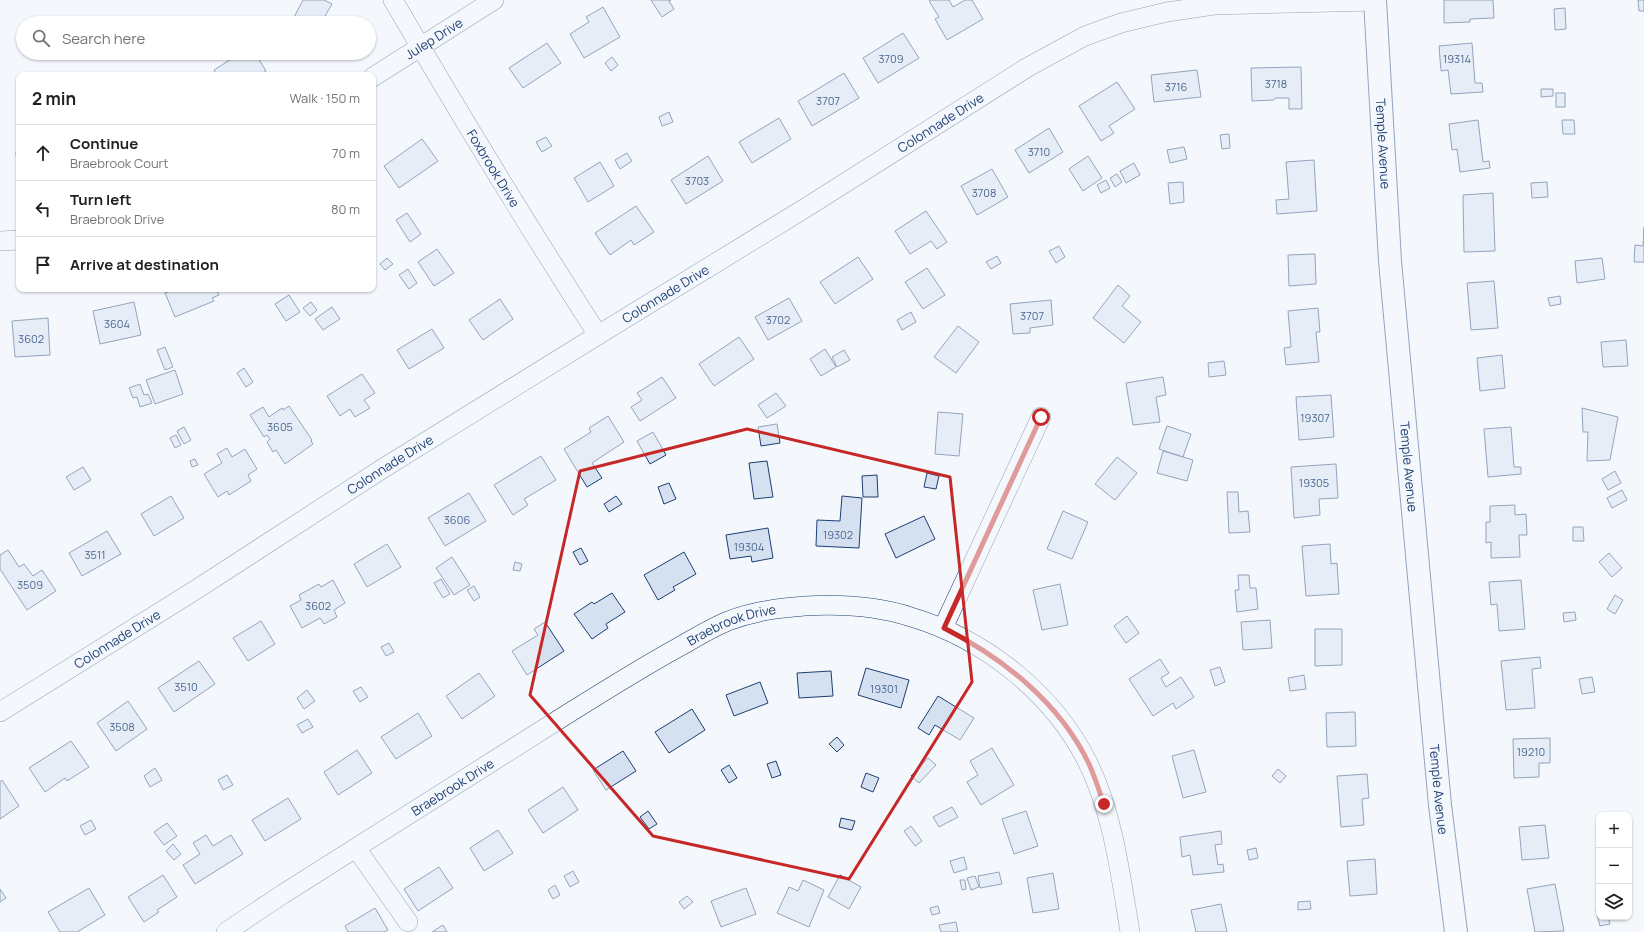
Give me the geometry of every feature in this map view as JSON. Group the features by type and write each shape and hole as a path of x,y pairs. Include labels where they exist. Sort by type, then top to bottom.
{"street":[{"name":"Foxbrook Drive","path":"393,0 551,262 598,335"},
{"name":"Julep Drive","path":"376,75 494,0"},
{"name":"Colonnade Drive","path":"0,712 197,589 382,469 807,207 1028,67 1085,36 1121,23 1167,12 1214,5 1375,1"},
{"name":"Temple Avenue","path":"1375,1 1390,261 1440,805 1456,932"},
{"path":"0,241 16,240"},
{"path":"944,628 1041,417"},
{"name":"Braebrook Drive","path":"226,932 644,666 729,621 760,611 779,608 826,605 868,608 896,613 910,616 944,628 993,657 1028,685 1049,705 1071,733 1089,764 1104,804 1119,870 1130,932"},
{"path":"356,848 408,922"}],"highlighted area":[{"path":"747,429 950,477 972,682 849,879 653,836 530,695 580,471"}],"building":[{"path":"303,0 324,0 332,4 325,16 295,16"},
{"path":"651,0 671,0 669,1 674,9 662,17"},
{"path":"949,0 953,7 965,0 972,0 983,19 947,40 935,19 939,17 929,1"},
{"path":"1444,0 1493,0 1494,18 1470,19 1470,22 1444,23"},
{"path":"1638,0 1644,0 1644,11 1639,11"},
{"path":"603,7 620,37 584,58 570,34 589,22 586,17"},
{"path":"1565,8 1566,29 1555,30 1554,9"},
{"path":"903,33 919,58 878,83 863,58"},
{"path":"547,43 561,63 523,88 509,68"},
{"path":"1472,43 1475,83 1482,83 1483,92 1451,94 1448,70 1441,71 1439,46"},
{"path":"612,57 618,65 611,71 605,63"},
{"path":"230,60 259,60 266,71 215,72 214,70"},
{"path":"1301,67 1302,109 1289,109 1289,98 1252,101 1251,68"},
{"path":"1197,70 1201,97 1154,102 1151,75"},
{"path":"844,73 859,98 812,126 798,101"},
{"path":"1117,82 1135,109 1109,126 1114,133 1101,141 1079,106"},
{"path":"1541,89 1553,89 1553,96 1541,97"},
{"path":"1556,93 1565,93 1565,107 1556,107"},
{"path":"669,112 673,122 662,126 659,117"},
{"path":"779,118 791,139 752,163 739,142"},
{"path":"1478,120 1483,162 1489,161 1490,168 1460,172 1457,149 1452,150 1449,124"},
{"path":"1562,120 1574,120 1575,134 1563,134"},
{"path":"1049,128 1063,152 1029,173 1015,150"},
{"path":"1229,134 1230,148 1222,149 1220,135"},
{"path":"546,137 552,146 542,152 536,142"},
{"path":"422,139 438,161 399,188 384,166"},
{"path":"1184,147 1187,159 1170,163 1167,150"},
{"path":"627,153 632,161 620,169 615,160"},
{"path":"708,156 723,181 686,204 671,180"},
{"path":"1088,156 1102,178 1083,191 1069,169"},
{"path":"1314,160 1317,211 1277,214 1276,200 1289,199 1286,162"},
{"path":"600,162 614,186 588,202 574,178"},
{"path":"1134,163 1140,175 1126,183 1120,171"},
{"path":"992,169 1008,197 977,215 961,186"},
{"path":"1117,174 1122,182 1115,187 1110,178"},
{"path":"1106,180 1110,188 1101,193 1097,185"},
{"path":"1183,182 1184,202 1170,204 1168,183"},
{"path":"1547,182 1548,197 1532,198 1531,183"},
{"path":"1493,193 1495,251 1464,252 1463,195"},
{"path":"636,206 654,232 634,245 631,240 610,255 595,233"},
{"path":"926,211 947,242 937,249 931,241 910,254 895,231"},
{"path":"407,213 421,234 410,242 396,220"},
{"path":"1644,227 1644,262 1634,262 1635,245 1643,246"},
{"path":"1059,246 1065,257 1056,263 1049,251"},
{"path":"437,249 454,273 434,286 418,262"},
{"path":"1315,254 1316,284 1289,286 1288,255"},
{"path":"997,256 1001,263 991,269 986,262"},
{"path":"858,257 873,279 835,304 820,282"},
{"path":"387,258 393,264 385,270 380,264"},
{"path":"1602,258 1605,279 1577,283 1575,261"},
{"path":"927,268 945,295 923,309 905,282"},
{"path":"408,269 417,283 409,289 399,275"},
{"path":"1494,281 1498,328 1471,330 1467,283"},
{"path":"1118,285 1130,296 1122,306 1141,322 1124,343 1093,318"},
{"path":"218,292 219,295 212,298 214,301 175,317 165,293"},
{"path":"289,295 300,312 286,321 275,304"},
{"path":"1560,296 1561,304 1550,306 1548,298"},
{"path":"789,298 802,321 768,340 755,317"},
{"path":"500,299 513,319 483,340 469,320"},
{"path":"1051,300 1053,325 1030,328 1030,333 1013,334 1010,304"},
{"path":"134,302 141,335 100,344 93,311"},
{"path":"311,302 317,310 310,316 303,308"},
{"path":"332,307 340,319 323,330 315,319"},
{"path":"1318,308 1320,332 1316,332 1319,362 1286,365 1284,348 1291,347 1288,311"},
{"path":"911,312 916,322 902,330 897,320"},
{"path":"48,318 50,355 15,357 12,321"},
{"path":"958,326 979,342 956,373 934,357"},
{"path":"432,329 444,348 409,369 397,350"},
{"path":"739,337 754,359 714,386 699,364"},
{"path":"1626,340 1628,366 1603,367 1601,342"},
{"path":"165,347 173,367 165,370 157,350"},
{"path":"825,349 836,367 821,376 810,359"},
{"path":"844,350 850,360 837,367 832,357"},
{"path":"1502,355 1505,388 1480,391 1477,358"},
{"path":"1224,361 1226,375 1209,377 1208,363"},
{"path":"244,368 253,382 246,387 237,373"},
{"path":"175,370 183,394 155,404 146,380"},
{"path":"362,374 375,393 364,400 370,408 355,417 350,409 340,416 327,396"},
{"path":"662,377 676,398 640,421 631,407 642,400 637,393"},
{"path":"1163,377 1166,395 1156,397 1160,422 1133,425 1126,383"},
{"path":"140,384 144,395 148,394 152,403 140,407 137,397 133,398 129,388"},
{"path":"776,393 786,406 767,418 758,405"},
{"path":"1331,395 1334,437 1299,440 1296,397"},
{"path":"289,406 312,440 311,441 313,444 285,464 276,450 273,452 267,442 270,439 267,435 264,437 250,415 263,407 269,417 282,408 283,410"},
{"path":"1582,408 1618,417 1610,460 1587,461 1588,432 1583,432"},
{"path":"938,412 963,414 959,456 935,454"},
{"path":"608,416 624,442 592,463 602,478 587,487 564,449 591,432 589,428"},
{"path":"777,424 780,443 761,446 758,427"},
{"path":"1167,426 1191,434 1183,457 1159,449"},
{"path":"184,427 191,440 184,444 177,431"},
{"path":"1511,427 1514,467 1521,467 1521,474 1488,477 1484,429"},
{"path":"653,432 666,455 650,464 637,441"},
{"path":"176,435 181,445 175,448 170,438"},
{"path":"227,448 232,457 245,449 257,469 248,475 251,481 229,495 227,491 218,497 204,474 222,463 217,454"},
{"path":"1163,451 1193,460 1187,481 1157,473"},
{"path":"541,456 556,480 524,499 528,505 513,515 494,485"},
{"path":"1117,457 1137,473 1115,500 1095,484"},
{"path":"195,459 198,465 192,467 190,461"},
{"path":"767,461 773,497 754,499 749,463"},
{"path":"1336,464 1338,498 1319,499 1320,515 1294,518 1291,467"},
{"path":"83,467 91,480 74,490 66,477"},
{"path":"1615,471 1621,483 1608,490 1602,479"},
{"path":"927,473 939,476 936,489 924,487"},
{"path":"877,475 878,497 863,497 862,476"},
{"path":"669,483 676,499 664,504 658,487"},
{"path":"1622,490 1627,500 1612,508 1607,498"},
{"path":"1227,492 1238,492 1239,512 1248,511 1250,532 1229,533"},
{"path":"469,493 486,521 445,546 428,518"},
{"path":"171,496 184,518 154,536 141,514"},
{"path":"616,496 622,504 609,512 604,504"},
{"path":"842,496 862,498 859,548 816,546 817,520 840,521"},
{"path":"1515,505 1515,515 1526,514 1527,535 1519,535 1520,557 1491,558 1491,542 1486,543 1486,522 1490,522 1490,506"},
{"path":"1063,511 1088,522 1072,559 1047,549"},
{"path":"924,516 935,539 896,558 885,534"},
{"path":"1573,527 1583,527 1584,541 1573,541"},
{"path":"768,528 773,558 752,562 751,556 730,559 726,535"},
{"path":"107,531 121,554 82,576 69,553"},
{"path":"387,544 401,567 367,587 354,564"},
{"path":"1330,544 1331,564 1337,563 1339,594 1306,596 1302,546"},
{"path":"581,548 588,561 580,565 573,552"},
{"path":"8,550 19,567 24,564 33,576 42,570 56,591 27,610 0,569 0,555"},
{"path":"684,552 696,574 673,587 675,590 658,600 644,575"},
{"path":"1609,553 1622,568 1612,577 1599,562"},
{"path":"452,557 470,585 454,595 436,568"},
{"path":"515,562 522,564 520,571 513,570"},
{"path":"1238,575 1249,575 1250,588 1256,588 1258,609 1237,612 1235,590 1239,590"},
{"path":"441,579 450,594 443,598 434,583"},
{"path":"333,580 345,603 334,610 337,617 324,624 320,618 302,628 290,606 301,600 299,595 319,584 321,587"},
{"path":"1521,580 1525,629 1499,631 1497,604 1491,605 1489,582"},
{"path":"1060,584 1068,625 1042,630 1033,590"},
{"path":"474,586 480,597 474,601 467,590"},
{"path":"612,593 625,612 606,624 608,628 592,639 574,614 592,602 594,604"},
{"path":"1615,595 1623,600 1615,614 1607,609"},
{"path":"1575,612 1576,620 1564,622 1563,613"},
{"path":"1127,616 1139,633 1126,643 1114,626"},
{"path":"1270,620 1272,648 1243,650 1241,622"},
{"path":"261,621 275,644 248,661 233,638"},
{"path":"545,622 564,651 527,675 512,651 538,635 534,629"},
{"path":"1315,629 1342,629 1342,665 1315,666"},
{"path":"389,643 394,652 386,656 381,647"},
{"path":"1540,657 1541,668 1532,669 1535,708 1506,710 1501,661"},
{"path":"1160,659 1169,673 1161,678 1166,687 1181,677 1194,697 1176,709 1173,703 1153,716 1129,679"},
{"path":"199,661 215,684 174,712 158,688"},
{"path":"1220,667 1225,682 1215,686 1210,670"},
{"path":"866,668 909,680 901,708 858,695"},
{"path":"831,671 833,696 799,698 797,673"},
{"path":"479,673 495,696 462,719 446,696"},
{"path":"1304,675 1306,689 1290,691 1288,678"},
{"path":"1592,677 1595,692 1582,694 1579,679"},
{"path":"760,682 768,703 734,716 726,695"},
{"path":"361,687 368,697 360,702 353,691"},
{"path":"307,690 315,701 304,709 297,698"},
{"path":"938,696 974,718 960,740 935,725 929,735 918,728"},
{"path":"128,701 147,729 116,751 97,723"},
{"path":"692,709 705,730 669,753 655,732"},
{"path":"1355,712 1356,746 1327,747 1326,713"},
{"path":"418,713 432,736 396,759 381,737"},
{"path":"308,719 313,727 302,733 297,725"},
{"path":"837,737 844,745 837,752 829,744"},
{"path":"1550,738 1550,763 1539,763 1539,777 1514,778 1513,739"},
{"path":"71,741 89,767 67,781 65,778 45,792 29,768"},
{"path":"992,748 1014,785 981,805 967,782 978,775 970,761"},
{"path":"357,750 372,773 338,795 324,772"},
{"path":"1194,750 1206,792 1183,798 1172,756"},
{"path":"623,751 636,771 606,790 593,770"},
{"path":"928,758 936,765 919,783 911,776"},
{"path":"776,761 781,775 772,778 767,764"},
{"path":"729,765 737,778 729,783 721,770"},
{"path":"155,768 162,780 150,787 144,776"},
{"path":"1278,769 1286,776 1280,783 1272,776"},
{"path":"866,773 879,778 873,792 861,787"},
{"path":"1367,774 1369,798 1362,799 1364,825 1341,827 1337,776"},
{"path":"227,775 233,785 223,790 218,780"},
{"path":"2,780 19,806 0,819 0,782"},
{"path":"563,787 578,810 543,833 528,810"},
{"path":"288,798 301,819 265,841 252,820"},
{"path":"952,807 958,817 939,827 933,817"},
{"path":"648,811 657,824 649,829 640,817"},
{"path":"1026,811 1038,846 1014,854 1002,819"},
{"path":"841,818 855,821 852,830 839,827"},
{"path":"91,820 96,829 85,835 80,826"},
{"path":"167,823 177,836 164,845 154,832"},
{"path":"1545,825 1549,858 1522,860 1519,827"},
{"path":"911,826 922,841 915,846 904,831"},
{"path":"498,830 513,853 484,871 470,848"},
{"path":"1221,831 1222,844 1215,845 1218,865 1223,864 1224,872 1193,875 1190,855 1182,857 1180,837"},
{"path":"206,835 213,846 231,835 243,854 195,884 183,865 200,854 193,843"},
{"path":"173,844 181,854 174,860 166,851"},
{"path":"1256,848 1258,858 1249,860 1247,850"},
{"path":"964,857 967,869 954,873 950,861"},
{"path":"1375,859 1377,894 1350,896 1347,861"},
{"path":"439,867 453,888 418,911 404,889"},
{"path":"573,871 579,882 570,887 564,876"},
{"path":"999,872 1002,884 980,888 978,876"},
{"path":"1053,873 1059,909 1033,913 1027,878"},
{"path":"163,875 177,897 157,910 159,912 144,922 128,897"},
{"path":"840,875 861,887 849,909 828,897"},
{"path":"975,876 979,887 971,890 967,878"},
{"path":"803,880 824,890 809,927 777,913 789,887 798,891"},
{"path":"960,880 965,880 966,889 962,890"},
{"path":"1555,884 1564,931 1535,932 1527,889"},
{"path":"555,885 560,895 553,899 548,890"},
{"path":"89,888 105,915 77,932 60,932 48,912"},
{"path":"746,888 756,914 721,927 711,901"},
{"path":"0,889 6,898 0,902"},
{"path":"687,896 693,902 684,909 679,902"},
{"path":"1310,901 1311,909 1298,910 1298,902"},
{"path":"1221,904 1227,932 1196,932 1191,910"},
{"path":"938,906 940,913 932,915 930,908"},
{"path":"375,908 388,930 384,932 348,932 345,926"},
{"path":"1598,920 1609,920 1610,924 1600,926"},
{"path":"956,922 958,932 941,932 939,925"},
{"path":"443,925 447,932 432,932"}],"route":[{"path":"1041,417 944,628 993,657 1028,685 1049,705 1071,733 1089,764 1104,804"}]}
